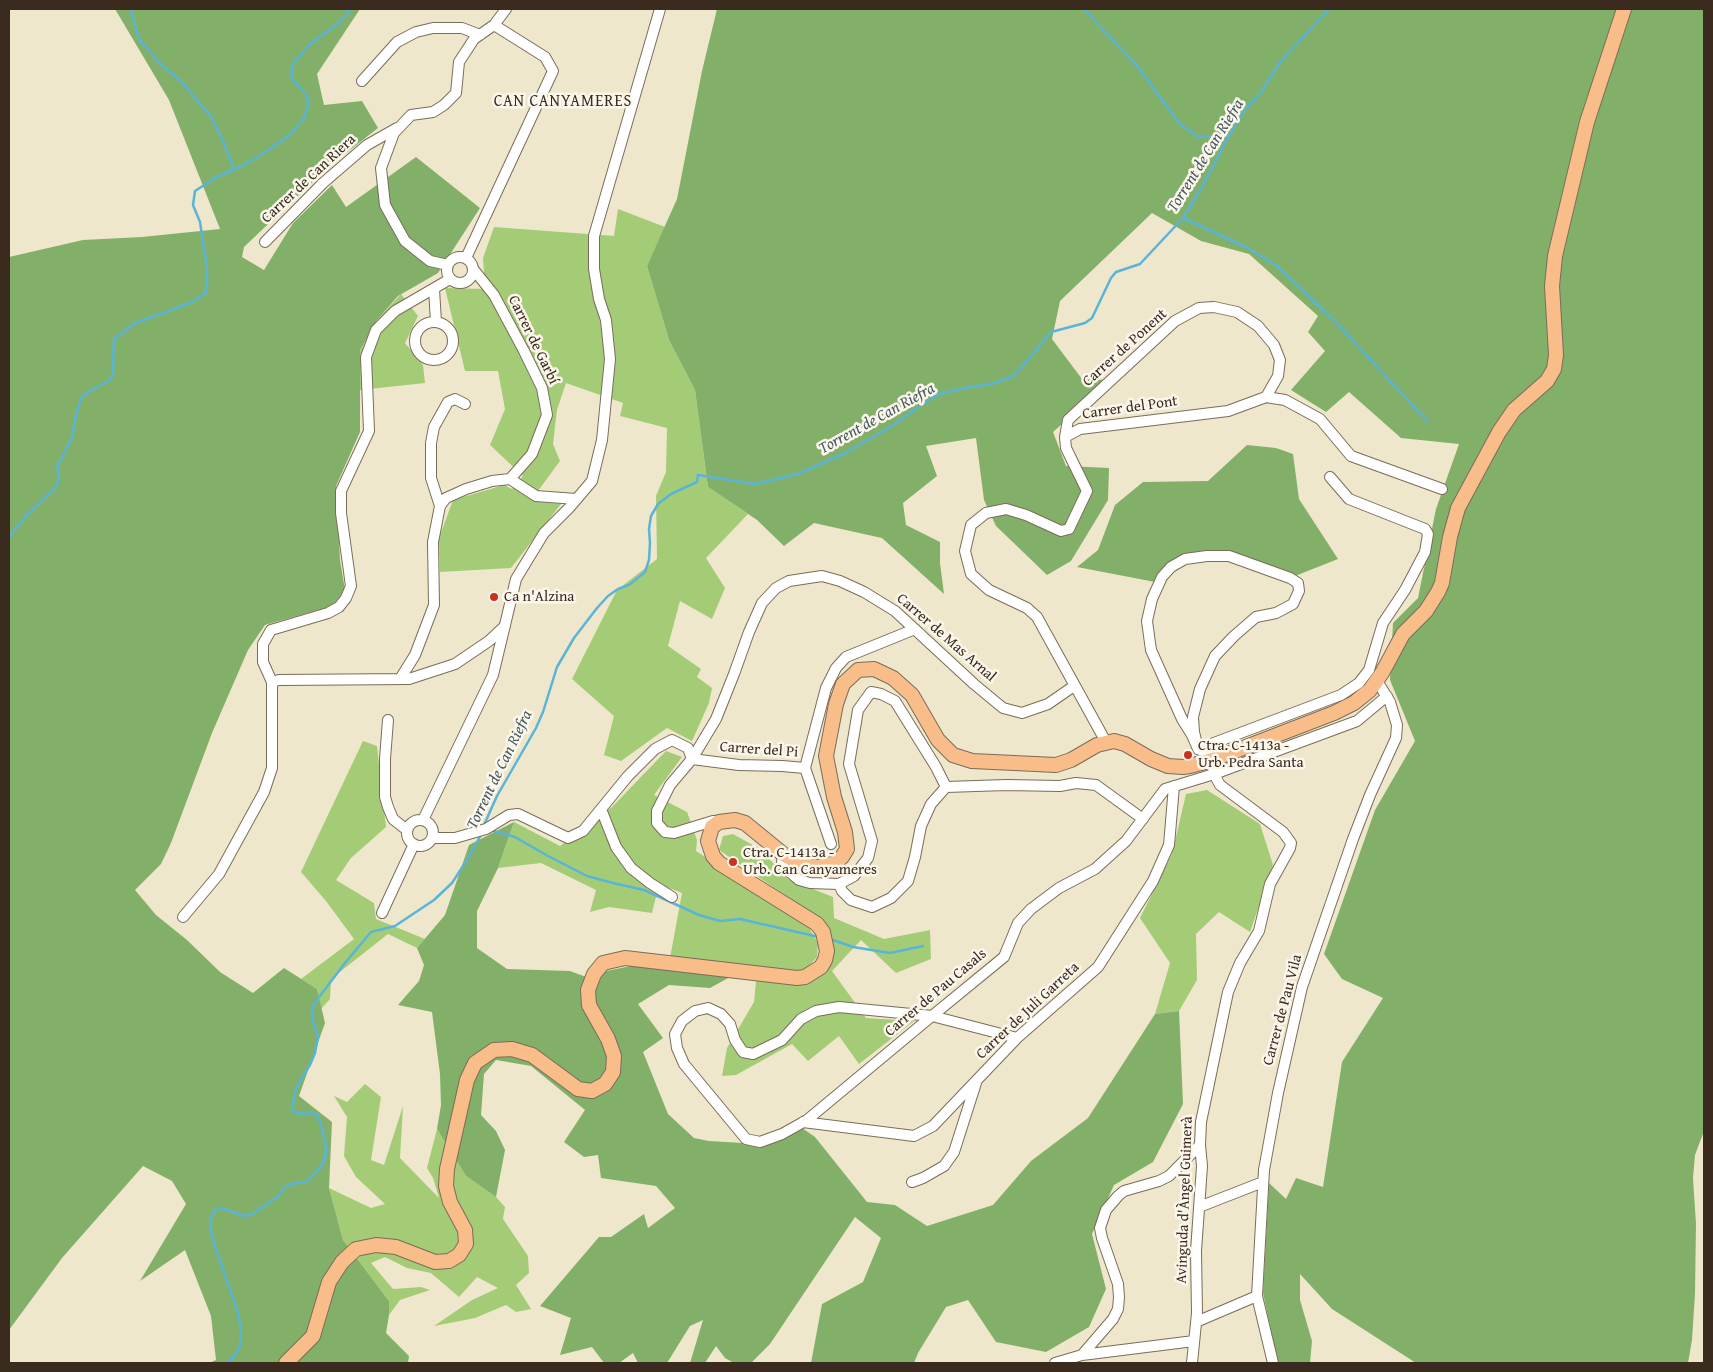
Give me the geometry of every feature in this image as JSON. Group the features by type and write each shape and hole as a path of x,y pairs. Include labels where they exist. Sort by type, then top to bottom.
{"main road":[{"path":"286,1363 313,1336 329,1282 342,1262 356,1249 376,1244 396,1247 435,1262 450,1261 459,1255 466,1244 465,1230 450,1202 446,1186 447,1169 467,1080 476,1063 494,1050 512,1049 532,1055 578,1089 592,1091 606,1084 613,1072 614,1056 608,1039 589,1005 588,990 594,974 603,963 625,958 797,978 805,978 821,967 827,951 823,932 817,924 720,863 712,855 708,838 712,827 718,822 736,820 745,823 783,854 800,863 819,867 835,863 842,857 847,849 845,832 834,797 826,756 836,704 843,684 858,670 874,669 893,678 912,695 938,740 952,754 972,761 1056,765 1071,760 1087,750 1106,742 1120,742 1162,764 1173,767 1192,769 1213,767 1345,708 1361,698 1377,681 1403,634 1426,611 1438,592 1445,571 1450,537 1458,508 1499,432 1514,410 1546,382 1554,369 1556,355 1552,286 1555,256 1587,122 1624,9"}],"street":[{"name":"Carrer de Can Riera","path":"265,242 323,183 367,145 402,125 411,115 433,112 444,105 456,93 459,62 474,39 494,25 506,9"},
{"path":"423,820 493,675 516,579 544,533 592,481 602,440 610,359 606,320 599,299 594,269 594,236 660,9"},
{"path":"466,258 553,71 545,57 494,25"},
{"path":"362,81 397,42 416,32 433,28 462,28 480,35"},
{"path":"402,125 394,133 381,168 385,205 405,241 430,261 448,265"},
{"path":"457,257 466,258 471,262 474,270 470,279 463,283 454,281 448,274 448,265 457,257"},
{"name":"Carrer de Garbí","path":"474,270 494,295 524,351 542,388 547,416 532,454 510,479"},
{"path":"183,917 219,874 264,792 272,768 272,682 263,662 263,644 271,630 328,613 339,607 346,598 351,586 341,514 341,492 369,431 366,357 376,330 395,311 450,278"},
{"path":"434,289 436,322"},
{"name":"Carrer de Ponent","path":"1065,437 1068,420 1175,321 1199,308 1214,307 1237,312 1258,326 1274,345 1280,360 1278,376 1266,397"},
{"path":"1266,397 1285,400 1320,419 1351,456 1442,489"},
{"name":"Carrer del Pont","path":"1065,437 1080,429 1228,411 1266,397"},
{"path":"440,506 431,478 431,443 434,427 448,402 456,399 465,404"},
{"path":"1065,437 1066,448 1087,491 1069,529 1061,531 1026,515 1006,509 986,513 971,525 965,551 970,574 989,590 1027,608 1037,618 1106,742"},
{"path":"1198,749 1341,696 1359,683 1369,670 1383,623 1405,590 1425,552 1428,534 1425,529 1349,499 1330,477"},
{"path":"400,679 415,655 434,605 433,542 440,506 446,498 466,489 492,481 510,479 536,496 576,499"},
{"path":"1192,769 1198,749 1193,717 1200,688 1215,656 1256,617 1276,613 1293,604 1299,591 1298,583 1290,578 1229,556 1185,559 1171,567 1162,577 1152,599 1147,621 1151,650 1182,719 1198,749 1207,753 1213,767 1357,721 1387,696"},
{"name":"Carrer de Mas Arnal","path":"694,826 674,834 665,832 657,823 657,810 670,785 692,759 716,719 762,603 776,588 789,580 822,576 840,581 864,592 896,611 974,684 1004,708 1022,713 1048,704 1074,686"},
{"path":"272,682 278,680 409,679 455,664 489,641 504,626"},
{"path":"805,768 826,688 836,668 846,657 915,629"},
{"name":"Carrer de Pau Vila","path":"1273,1363 1257,1296 1263,1182 1278,1093 1302,986 1353,839 1370,795 1396,738 1397,725 1390,702 1377,681"},
{"path":"783,854 782,862 786,869 799,880 810,883 839,884 854,876 868,858 872,841 849,764 858,710 872,692 882,694 895,701 936,767 946,787"},
{"path":"388,720 385,797 393,818 407,830 408,838 414,844 424,845 432,838 455,838 486,829 509,815 518,814 568,838 583,830 628,776 655,749 672,740 688,748 692,759"},
{"name":"Carrer del Pi","path":"692,759 739,765 805,768 830,844"},
{"name":"Avinguda d'Àngel Guimerà","path":"1192,1363 1196,1322 1196,1251 1202,1166 1200,1145 1202,1122 1228,992 1240,963 1259,931 1270,884 1290,848 1291,842 1283,832 1220,785 1213,767"},
{"name":"Carrer de Pau Casals","path":"932,1016 839,1007 816,1012 801,1019 782,1040 753,1054 743,1052 735,1040 730,1024 721,1014 708,1008 694,1012 682,1021 675,1034 676,1048 684,1064 746,1139 760,1142 782,1134 803,1122 1004,957 1018,923 1031,909 1059,888 1095,869 1126,841 1165,789 1174,786 1192,769"},
{"path":"839,884 842,891 851,900 872,906 891,898 908,881 921,826 931,804 946,787 1060,786 1076,783 1096,785 1143,819"},
{"name":"Carrer de Juli Garreta","path":"803,1122 914,1136 933,1126 1017,1038 1098,967 1153,881 1169,845 1174,786"},
{"path":"600,809 616,847 632,868 650,883 672,897"},
{"path":"407,830 413,822 423,820 430,825 432,838"},
{"path":"694,826 713,821 718,822"},
{"path":"694,826 702,830 708,838"},
{"path":"382,913 414,844"},
{"path":"932,1016 1017,1038"},
{"path":"912,1182 944,1166 954,1152 977,1080"},
{"path":"1082,1356 1114,1319 1120,1297 1118,1284 1100,1228 1106,1210 1124,1191 1159,1181 1169,1176 1200,1145"},
{"path":"1198,1207 1263,1182"},
{"path":"1196,1322 1257,1296"},
{"path":"1055,1363 1082,1356 1194,1341"}],"green space":[{"path":"115,9 360,9 317,74 324,105 362,101 378,128 327,168 244,247 242,257 264,270 293,223 332,185 346,207 416,157 480,208 438,273 398,296 377,320 360,350 360,432 336,486 340,560 345,590 332,606 265,625 248,650 212,733 171,843 161,864 135,890 156,915 187,940 220,972 253,993 284,968 317,989 325,1023 299,1096 332,1122 329,1188 343,1240 389,1301 386,1333 409,1356 408,1363 209,1363 216,1360 211,1316 185,1250 140,1281 186,1204 172,1181 143,1166 62,1258 9,1330 9,257 83,240 142,237 220,229 169,100"},
{"path":"717,9 1704,9 1704,1131 1695,1155 1693,1178 1696,1224 1695,1294 1692,1340 1688,1363 1416,1363 1332,1309 1300,1274 1300,1300 1312,1341 1310,1363 1278,1363 1263,1293 1269,1183 1286,1199 1296,1178 1323,1187 1342,1062 1383,998 1342,979 1324,954 1375,810 1415,741 1390,680 1393,623 1418,598 1436,509 1459,444 1401,438 1349,392 1326,412 1291,390 1325,351 1308,332 1318,316 1249,254 1201,241 1152,213 1060,301 1052,339 1082,379 1111,380 1053,432 1066,466 1109,468 1108,500 1071,561 1047,575 996,526 984,500 976,438 926,446 937,476 903,503 906,525 940,542 940,563 944,594 882,538 814,523 784,546 757,520 708,487 695,390 669,340 647,266 677,199 702,71"},
{"path":"618,209 665,227 647,266 669,340 695,390 708,487 748,514 706,558 725,588 712,619 680,601 668,646 701,669 697,677 712,688 709,703 692,741 667,728 621,761 604,755 614,716 572,679 617,590 657,559 656,496 666,472 667,428 620,416 623,403 566,383 557,410 553,444 560,461 532,499 539,502 561,504 511,568 440,572 439,538 453,500 504,485 512,489 523,476 490,445 505,409 498,371 465,371 445,288 485,289 483,258 494,227 614,236"},
{"path":"401,294 418,316 405,343 423,365 425,383 360,390 360,350 377,320"},
{"path":"1247,445 1276,448 1293,454 1299,499 1338,559 1290,578 1229,556 1185,559 1155,582 1077,567 1098,550 1115,505 1143,482 1208,481"},
{"path":"363,741 377,746 386,827 351,858 336,880 374,903 376,919 425,939 417,948 388,934 331,979 330,999 321,1009 317,989 301,979 354,939 326,901 301,872"},
{"path":"666,751 682,757 654,795 687,812 697,840 696,851 807,924 818,943 817,957 804,972 670,958 682,893 659,884 652,913 609,907 590,912 596,890 541,863 498,868 514,822 560,846 612,807"},
{"path":"1207,790 1260,824 1273,865 1250,932 1219,912 1196,934 1197,980 1179,1011 1155,1014 1170,963 1140,918 1172,854 1186,794"},
{"path":"514,822 498,868 477,911 477,948 507,969 570,971 597,981 606,971 631,966 730,977 710,988 669,985 638,1004 663,1038 643,1052 668,1114 694,1138 743,1143 753,1146 763,1147 802,1128 815,1137 867,1202 895,1205 927,1226 993,1205 1031,1161 1088,1118 1155,1014 1179,1011 1183,1104 1153,1162 1114,1185 1092,1234 1106,1289 1089,1327 1046,1352 996,1342 968,1300 946,1307 914,1363 811,1363 822,1304 863,1282 881,1238 855,1217 770,1344 751,1363 734,1363 725,1358 716,1346 705,1363 690,1363 703,1320 690,1326 667,1363 638,1363 633,1353 619,1363 604,1363 592,1347 560,1355 571,1318 540,1306 599,1237 611,1237 644,1214 648,1228 675,1208 656,1186 601,1178 598,1155 584,1157 564,1142 585,1110 531,1066 496,1060 484,1074 481,1115 496,1131 505,1150 496,1197 466,1176 437,1129 441,1105 440,1074 432,1012 398,1005 419,981 424,965 417,948 445,915 469,845"},
{"path":"733,834 760,849 788,879 833,897 834,918 884,939 930,930 931,959 896,973 861,940 832,971 866,1018 914,1021 859,1064 839,1036 808,1061 792,1044 736,1075 722,1076 727,1048 754,1002 756,981 814,980 827,955 820,919 719,850 723,836"},
{"path":"365,1084 381,1097 371,1160 384,1165 403,1106 400,1158 439,1198 433,1178 427,1168 437,1129 466,1176 496,1197 505,1207 503,1219 528,1256 529,1273 516,1285 531,1309 516,1312 506,1305 475,1318 434,1326 472,1300 498,1288 477,1277 459,1297 431,1273 407,1268 385,1257 371,1263 393,1289 421,1287 430,1290 400,1300 389,1315 389,1301 343,1240 329,1188 371,1208 385,1204 356,1177 344,1156 347,1117 334,1096 347,1102"}],"waterway":[{"path":"130,9 140,41 162,65 181,81 212,118 234,169"},
{"path":"9,537 25,517 56,487 59,477 57,467 72,438 81,398 110,380 113,375 114,339 135,323 190,303 205,294 207,268 200,222 193,205 195,191 215,178 246,164 291,134 304,118 308,105 307,95 291,75 293,64 310,44 339,23 351,9"},
{"path":"1084,9 1138,67 1179,123 1198,137 1229,136"},
{"name":"Torrent de Can Riefra","path":"484,825 497,796 536,728 557,667 574,638 608,596 618,589 629,585 645,572 649,560 651,516 658,504 671,494 697,482 698,475 755,484 798,474 845,453 892,426 939,394 995,383 1013,376 1051,332 1085,323 1092,318 1111,278 1116,272 1140,264 1183,218 1243,112 1262,91 1280,62 1329,9"},
{"path":"1183,218 1246,247 1276,265 1334,320 1428,422"},
{"path":"490,830 515,837 587,876 644,890 699,915 720,921 740,919 819,937"},
{"name":"Torrent de Can Riefra","path":"227,1363 236,1354 240,1346 241,1330 238,1313 212,1237 210,1222 214,1211 222,1208 244,1216 252,1214 280,1195 284,1188 291,1184 304,1182 311,1178 319,1169 325,1159 326,1145 317,1114 296,1113 292,1110 295,1092 315,1053 318,1037 312,1018 312,1009 345,963 371,932 395,926 434,900 452,883 482,833"},
{"path":"833,940 853,947 890,953 923,946"}],"place":[{"name":"Ca n'Alzina","path":"494,597"},
{"name":"Ctra. C-1413a - Urb. Pedra Santa","path":"1188,755"},
{"name":"Ctra. C-1413a - Urb. Can Canyameres","path":"733,862"}],"district":[{"name":"CAN CANYAMERES","path":"563,102"}]}
